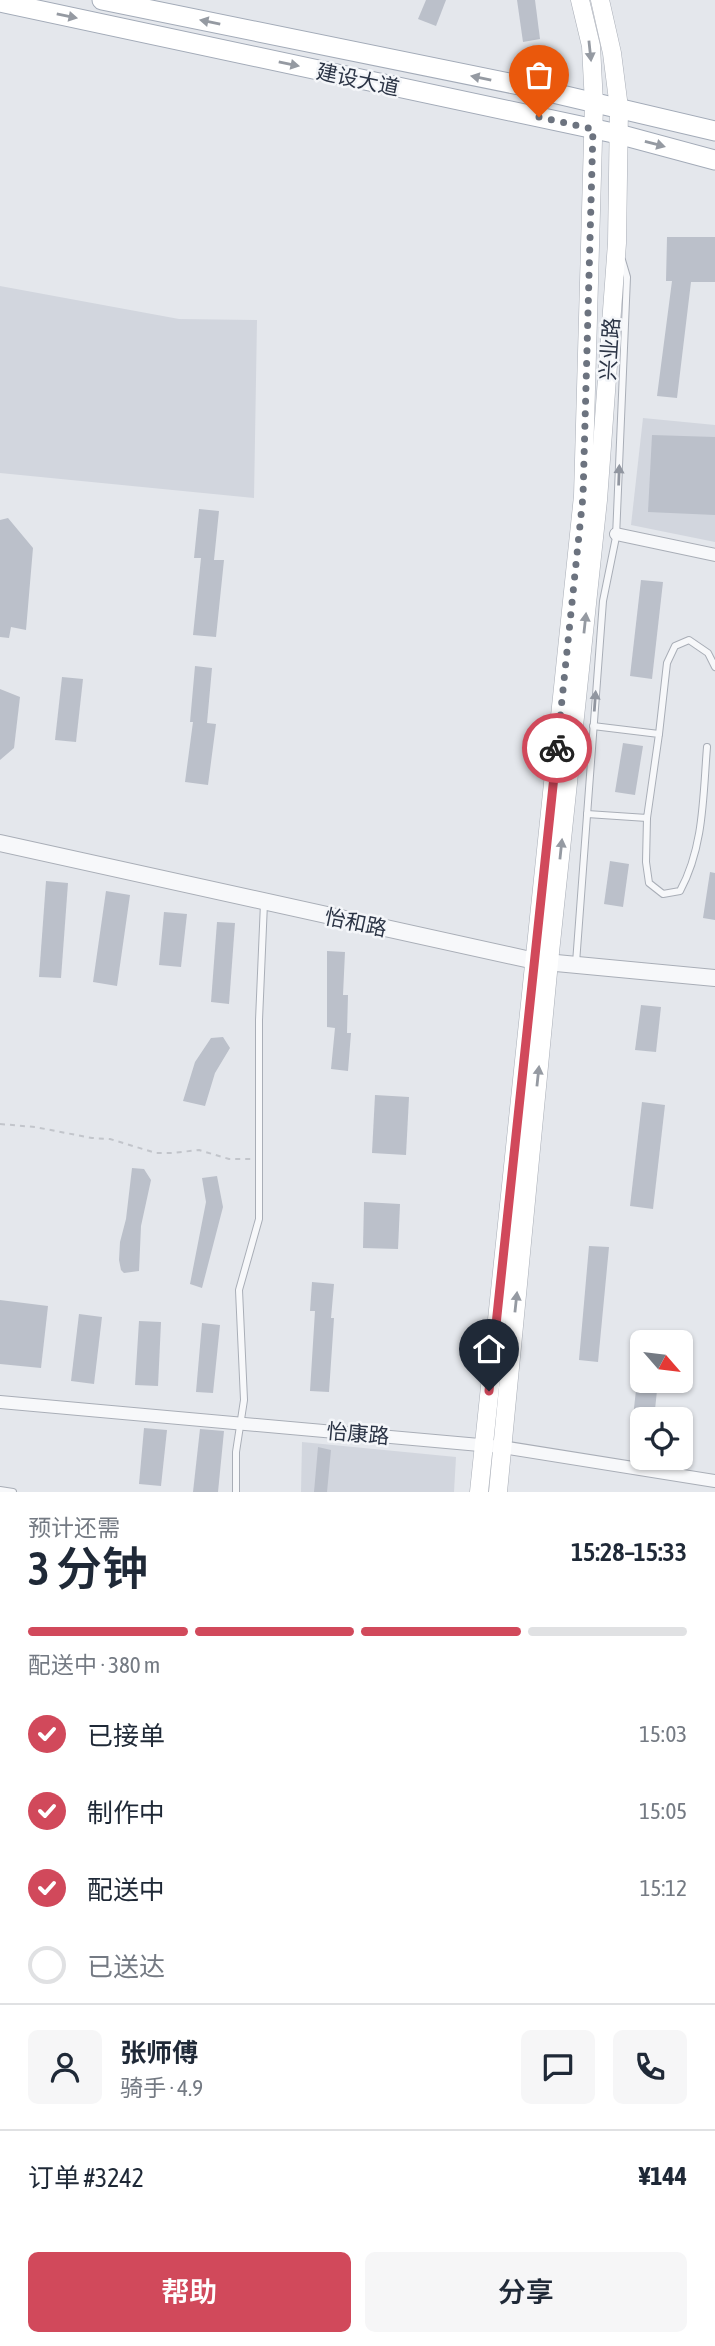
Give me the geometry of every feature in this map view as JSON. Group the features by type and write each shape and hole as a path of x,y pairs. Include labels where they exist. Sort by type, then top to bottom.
{"main road":[{"name":"建设大道","path":"102,0 519,86 715,131"},
{"name":"兴业路","path":"498,1492 583,496 594,104 591,46 580,0"},
{"name":"兴业路","path":"479,1492 598,500 617,243 619,108 612,52 600,0"},
{"name":"建设大道","path":"0,2 618,134 715,159"}],"street":[{"path":"617,534 715,555"},
{"name":"怡和路","path":"0,843 542,962 715,978"},
{"name":"怡康路","path":"0,1402 502,1447 715,1481"}],"lane":[{"path":"575,965 603,601 617,534 627,277 617,243"},
{"path":"708,747 699,838 689,874 680,891 663,894 649,883 646,862 647,818 667,663 675,646 689,640 708,653 715,667"},
{"path":"593,726 659,734"},
{"path":"587,814 647,818"},
{"path":"236,1492 236,1452 244,1400 239,1290 259,1219 259,1020 264,901"},
{"path":"0,1490 13,1492"}],"path":[{"path":"0,1124 110,1139 156,1153 199,1150 229,1158 260,1159"}],"shaded area":[{"path":"0,286 179,319 257,320 254,498 0,473"},
{"path":"643,418 715,425 715,542 631,525"},
{"path":"302,1442 456,1457 454,1492 301,1492"}],"building":[{"path":"426,0 446,0 436,26 418,19"},
{"path":"517,0 535,0 540,39 523,42"},
{"path":"667,237 715,237 715,282 691,282 677,398 657,396 672,281 666,281"},
{"path":"652,435 715,437 715,515 648,512"},
{"path":"199,509 219,511 214,560 224,560 216,637 193,635 201,558 194,558"},
{"path":"8,518 33,548 26,630 11,627 9,638 0,637 0,520"},
{"path":"641,580 663,582 652,679 630,676"},
{"path":"195,666 212,668 207,723 216,724 208,785 185,782 193,722 190,722"},
{"path":"62,677 83,679 76,742 55,740"},
{"path":"0,689 20,697 14,748 0,760"},
{"path":"623,743 643,746 635,795 615,792"},
{"path":"610,861 629,864 623,907 604,904"},
{"path":"710,872 715,873 715,920 703,918"},
{"path":"46,881 68,883 61,978 39,977"},
{"path":"106,891 130,895 117,986 93,982"},
{"path":"164,912 187,914 181,967 159,965"},
{"path":"217,922 235,923 229,1004 211,1002"},
{"path":"327,951 345,952 343,995 348,995 347,1033 351,1033 348,1071 331,1069 335,1028 327,1027"},
{"path":"641,1005 661,1007 656,1052 635,1050"},
{"path":"223,1037 230,1048 215,1073 205,1106 183,1101 195,1062 211,1038"},
{"path":"375,1095 409,1097 406,1155 372,1153"},
{"path":"642,1102 665,1105 653,1209 630,1206"},
{"path":"132,1168 144,1169 151,1180 141,1226 139,1271 124,1273 119,1260 120,1242 126,1219"},
{"path":"217,1176 223,1207 202,1288 190,1284 206,1202 202,1178"},
{"path":"364,1202 400,1204 398,1249 363,1248"},
{"path":"589,1246 609,1247 598,1362 579,1360"},
{"path":"312,1282 334,1284 329,1392 310,1391 315,1311 310,1311"},
{"path":"0,1300 48,1306 41,1368 0,1364"},
{"path":"79,1314 102,1317 94,1384 71,1381"},
{"path":"139,1321 161,1322 158,1386 135,1385"},
{"path":"202,1323 220,1325 213,1393 196,1392"},
{"path":"636,1393 657,1393 655,1407 634,1407"},
{"path":"144,1428 167,1430 161,1486 139,1484"},
{"path":"200,1429 224,1431 218,1492 193,1492"},
{"path":"318,1447 331,1450 327,1492 314,1492"}],"way so far":[{"path":"539,117 593,129 583,496 557,748"}],"route":[{"path":"489,1391 557,748"}]}
